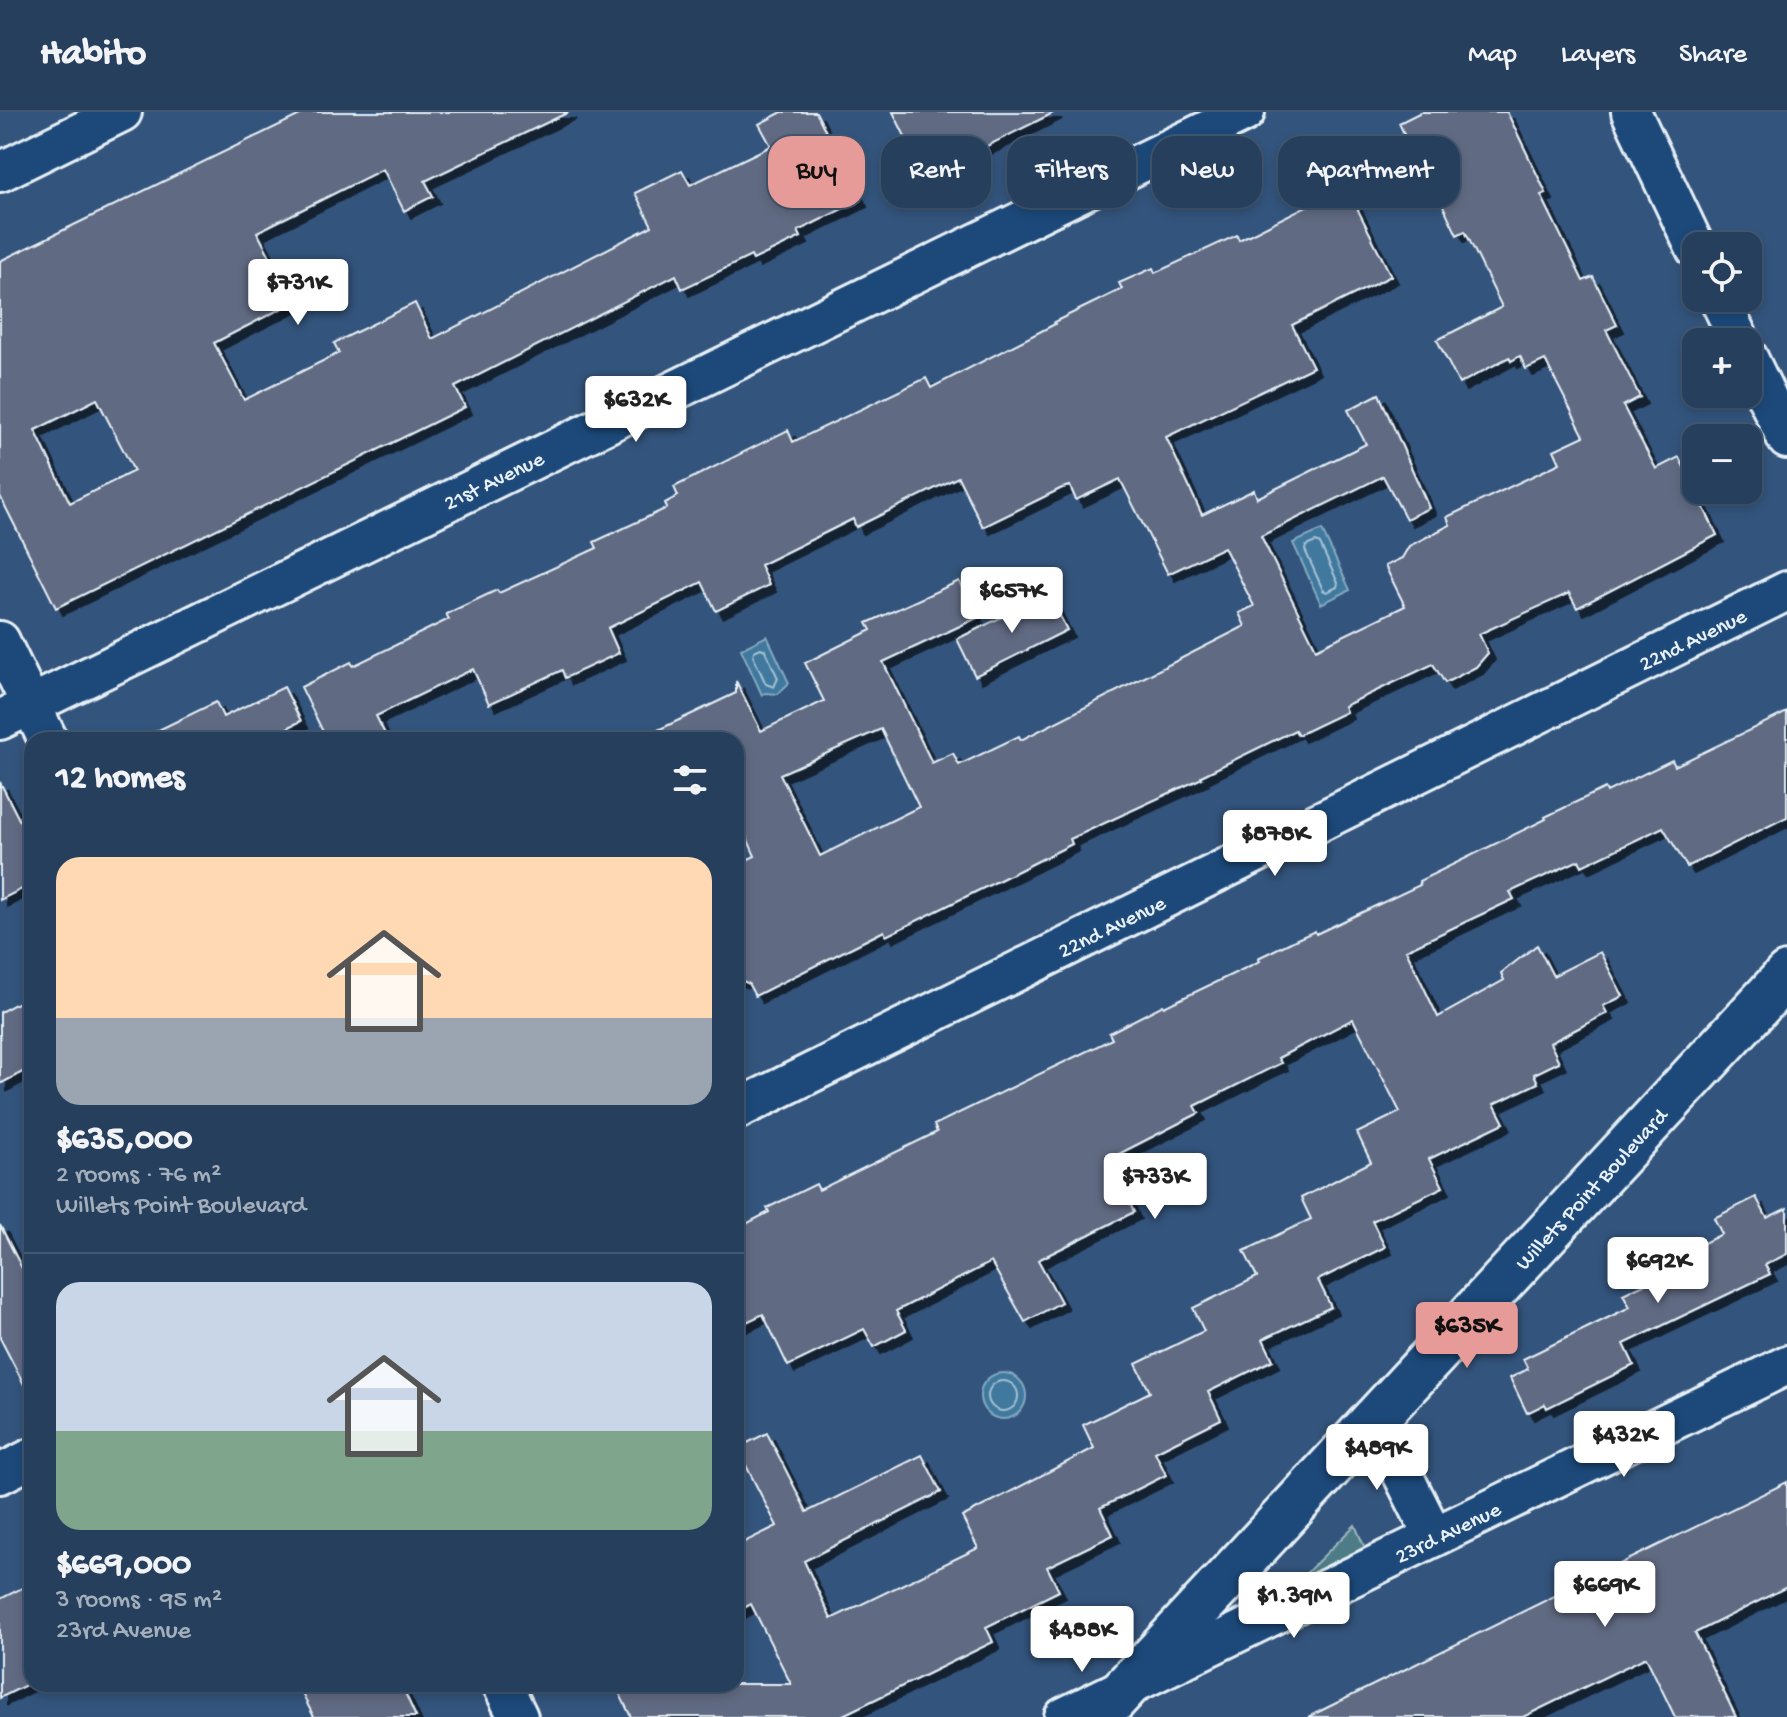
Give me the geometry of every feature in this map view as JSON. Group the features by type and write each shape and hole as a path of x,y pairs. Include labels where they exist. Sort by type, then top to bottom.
{"street":[{"path":"0,172 122,112"},
{"name":"21st Avenue","path":"16,713 1245,112"},
{"path":"1631,112 1688,232"},
{"path":"1762,387 1787,439"},
{"name":"22nd Avenue","path":"744,1106 1787,591"},
{"path":"0,641 16,713 39,732"},
{"name":"Willets Point Boulevard","path":"1112,1702 1787,975"},
{"name":"23rd Avenue","path":"1064,1717 1112,1702 1434,1537 1787,1365"},
{"path":"1375,1419 1434,1537"},
{"path":"0,1474 24,1462"},
{"path":"506,1692 518,1717"}],"green space":[{"path":"1355,1525 1367,1553 1290,1589"}],"water":[{"path":"1322,530 1350,590 1321,604 1293,543"},
{"path":"767,636 789,683 778,694 762,695 741,649"},
{"path":"1003,1373 1012,1374 1019,1380 1025,1387 1025,1405 1019,1412 1012,1418 1003,1419 994,1418 987,1412 981,1405 980,1396 981,1387 987,1380 994,1374"}],"building":[{"path":"306,112 569,112 425,181 433,196 404,211 383,169 257,232 294,302 214,343 244,400 339,353 334,343 415,303 432,339 652,226 635,193 682,170 690,185 768,147 768,208 844,208 798,231 801,237 753,260 751,256 682,289 676,275 455,387 465,407 56,608 0,496 0,261","holes":["97,399 134,471 70,503 35,430"]},
{"path":"782,112 816,112 828,136 768,136 768,140 759,124"},
{"path":"893,112 1055,112 991,144 991,136 905,136"},
{"path":"1421,112 1507,112 1546,193 1541,195 1583,281 1593,277 1617,325 1606,330 1640,397 1623,406 1656,469 1679,457 1682,463 1682,504 1702,504 1717,535 1577,608 1569,593 1479,634 1488,653 1476,667 1445,683 1433,664 1344,706 1346,712 1298,735 1295,730 1202,778 1070,839 1072,844 886,936 884,931 755,996 744,982 744,861 755,856 744,831 744,732 654,732 736,693 736,681 761,731 824,701 805,663 871,630 867,623 959,581 977,618 883,662 932,763 953,753 959,765 1019,736 1021,740 1245,626 1239,613 1254,606 1224,547 1168,574 1120,479 1076,500 1070,486 1062,488 983,527 958,477 856,527 853,519 760,565 769,585 716,611 702,582 608,628 619,653 565,678 562,670 489,704 473,669 376,716 384,732 323,732 301,687 351,662 353,666 449,619 446,614 497,590 499,593 597,548 594,542 667,508 665,503 678,496 674,487 788,430 793,442 926,378 931,388 1122,289 1119,283 1153,268 1155,273 1237,235 1239,240 1302,208 1357,208 1391,276 1292,325 1313,367 1166,437 1202,515 1254,490 1257,498 1366,444 1348,410 1379,394 1429,508 1406,519 1383,476 1261,536 1316,649 1405,606 1385,566 1402,558 1409,546 1450,525 1447,517 1560,463 1554,450 1584,436 1545,360 1526,369 1520,356 1511,361 1509,357 1459,384 1437,340 1502,307 1465,231 1457,235 1444,208 1460,208 1460,136 1400,136 1404,134 1399,123","holes":["881,729 919,807 820,856 780,774"]},
{"path":"1049,594 1067,630 975,676 957,639"},
{"path":"284,687 301,721 280,732 154,732 216,702 223,717"},
{"path":"1787,712 1787,817 1687,867 1663,827 1582,866 1579,860 1510,892 1514,899 1406,950 1438,1017 1504,980 1501,973 1537,945 1553,976 1600,952 1623,996 1603,1006 1607,1013 1550,1043 1559,1062 1534,1074 1538,1083 1494,1104 1504,1123 1429,1159 1443,1187 1372,1221 1385,1247 1318,1280 1331,1307 1263,1339 1273,1360 1208,1392 1221,1419 1155,1452 1166,1475 1100,1508 1113,1535 1047,1567 1059,1591 986,1627 993,1642 839,1717 631,1717 619,1692 744,1692 744,1684 791,1684 751,1604 744,1608 744,1542 777,1526 744,1462 744,1444 767,1433 807,1512 922,1455 941,1492 804,1561 831,1619 978,1548 962,1517 1094,1448 1083,1425 1150,1392 1136,1364 1204,1331 1193,1308 1257,1277 1244,1251 1311,1219 1301,1198 1371,1162 1357,1133 1400,1112 1353,1019 1278,1058 1281,1063 1195,1106 1199,1113 1109,1159 1134,1212 1038,1260 1061,1302 1025,1322 991,1262 896,1311 906,1330 874,1347 864,1329 788,1366 763,1314 744,1323 744,1225 769,1212 767,1208 816,1184 819,1190 937,1132 934,1125 1112,1039 1109,1033 1260,961 1258,958 1420,885 1419,881 1605,788 1607,792 1672,760 1675,766"},
{"path":"0,782 24,829 24,888 0,900"},
{"path":"24,999 24,1071 0,1084 0,1012"},
{"path":"1756,1197 1767,1218 1787,1208 1787,1254 1765,1265 1770,1274 1624,1344 1634,1365 1547,1408 1545,1404 1527,1413 1510,1378 1528,1369 1523,1359 1630,1307 1623,1294 1650,1281 1645,1272 1722,1234 1714,1218"},
{"path":"0,1225 24,1272 24,1384 0,1338"},
{"path":"1787,1482 1787,1587 1695,1633 1736,1717 1675,1717 1646,1657 1523,1717 1308,1717"},
{"path":"24,1587 24,1686 0,1698 0,1599"},
{"path":"301,1692 405,1692 416,1717 314,1717"}]}
